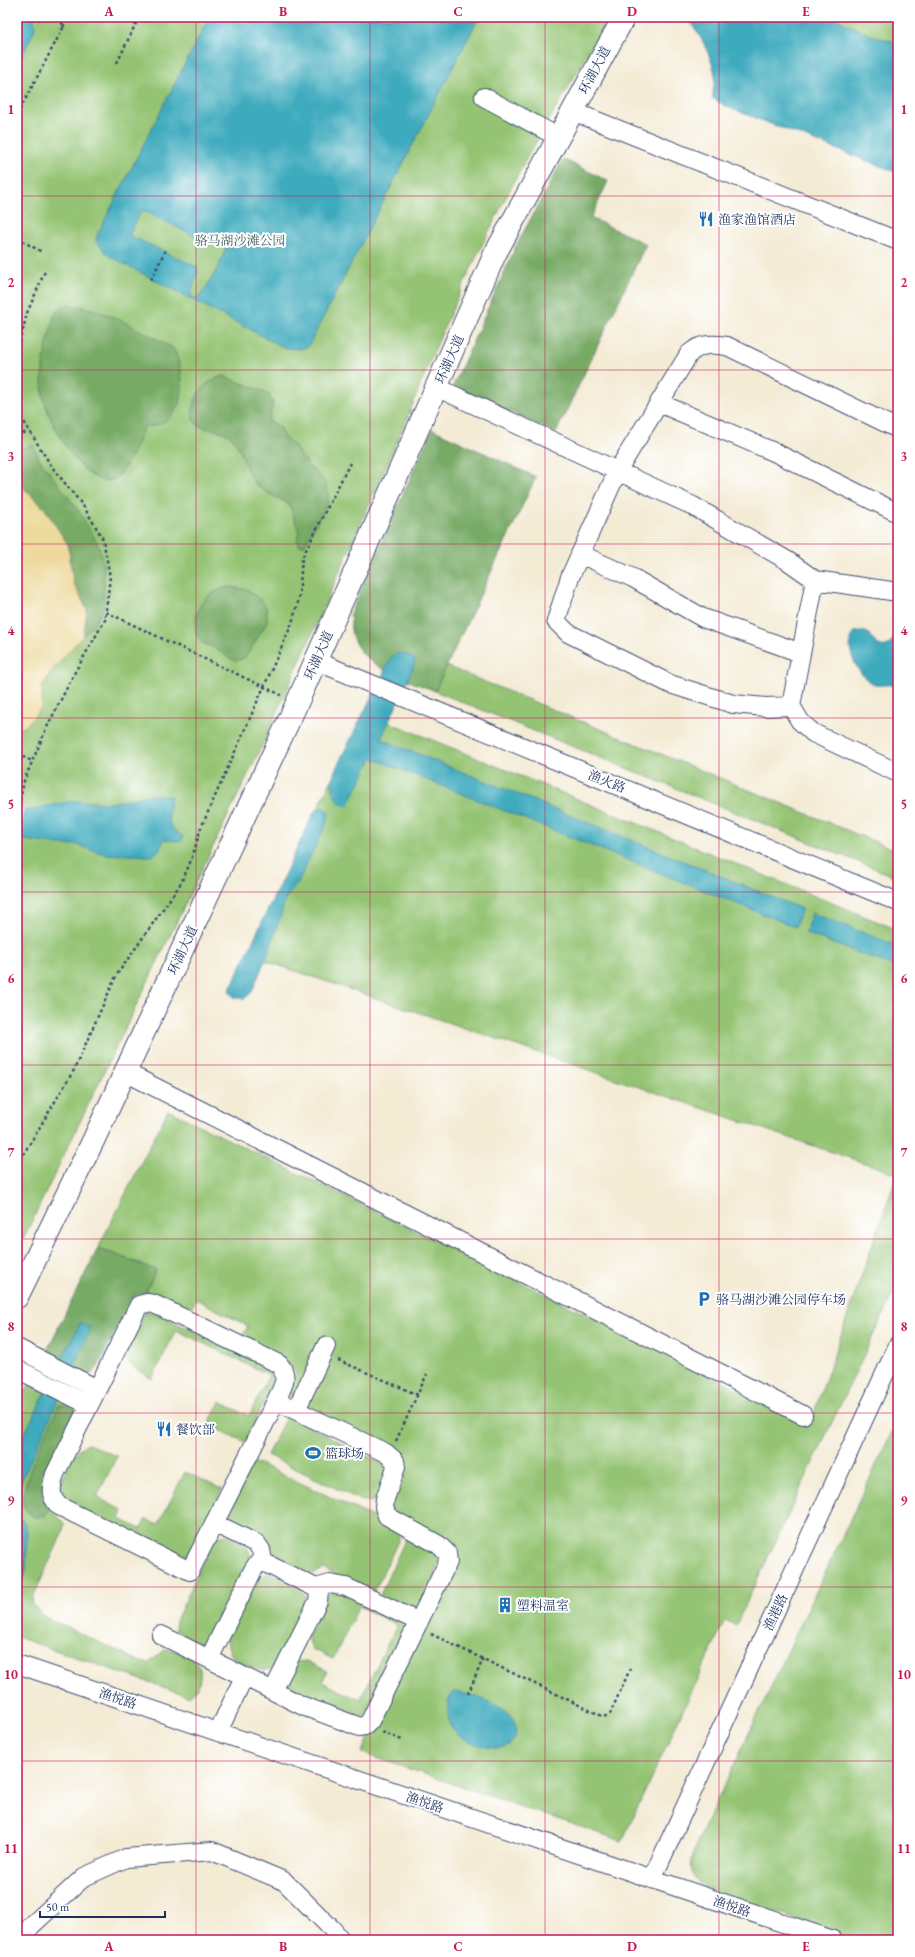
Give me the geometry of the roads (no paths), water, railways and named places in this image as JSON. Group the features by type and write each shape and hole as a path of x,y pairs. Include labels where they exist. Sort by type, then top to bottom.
{"main road":[{"name":"环湖大道","path":"17,1297 125,1072 297,703 495,254 624,17"}],"street":[{"path":"484,97 558,137"},
{"path":"572,111 898,241"},
{"path":"791,706 766,708 733,704 670,684 568,633 556,621 570,576 618,470 689,354 704,344 727,346 898,429"},
{"path":"436,387 693,506 788,561 815,580 898,592"},
{"path":"659,403 774,452 898,512"},
{"path":"580,554 633,578 703,618 801,653"},
{"path":"815,580 791,706 800,722 813,733 898,773"},
{"name":"渔火路","path":"316,661 898,902"},
{"path":"125,1072 803,1415"},
{"path":"147,1303 154,1304 279,1364 284,1369 286,1378 276,1400 190,1571 60,1506 53,1500 51,1490 52,1484 139,1305 147,1303"},
{"name":"渔港路","path":"652,1879 898,1345"},
{"path":"17,1348 97,1389"},
{"path":"296,1410 324,1350"},
{"path":"17,1369 90,1405"},
{"path":"161,1635 303,1706 360,1727 365,1726 370,1721 418,1624 448,1562 447,1553 439,1545 387,1516 384,1507 396,1467 395,1461 386,1453 276,1400"},
{"path":"214,1524 257,1544 261,1550 263,1562"},
{"path":"209,1659 257,1564 263,1562 316,1588 319,1593 318,1601 273,1691"},
{"path":"316,1588 330,1584 346,1587 418,1624"},
{"name":"渔悦路","path":"17,1664 833,1940"},
{"path":"218,1732 244,1677"},
{"path":"21,1940 31,1926 84,1877 126,1858 212,1851 284,1881 341,1940"}],"water":[{"path":"17,17 34,17 35,29 17,66"},
{"path":"209,17 479,17 308,347 298,349 285,348 109,256 96,241 98,233","holes":["142,210 211,244 215,237 220,234 225,234 228,239 220,262 208,285 198,298 192,298 191,294 198,270 197,267 129,235"]},
{"path":"684,17 831,17 870,35 898,43 898,173 727,107 712,98 715,76 714,69 699,35 689,21"},
{"path":"898,627 898,692 891,685 876,685 865,677 853,658 850,648 850,639 853,633 860,631 870,634 877,644 886,646 892,641 895,629"},
{"path":"404,653 415,660 413,668 381,739 802,909 795,927 372,758 348,805 342,805 332,789 332,780 335,770 392,656"},
{"path":"152,795 171,796 168,815 170,824 177,833 183,837 182,841 164,840 160,849 152,856 104,854 77,845 60,845 17,839 17,811 34,810 72,801 111,803"},
{"path":"321,807 327,810 329,815 325,827 297,884 286,898 272,943 252,992 244,999 234,997 229,991 314,812"},
{"path":"812,913 898,946 898,968 805,933"},
{"path":"80,1323 91,1328 17,1491 17,1449"},
{"path":"17,1515 26,1525 27,1534 26,1571 17,1592"},
{"path":"454,1692 485,1700 505,1711 512,1718 516,1727 513,1742 502,1748 493,1748 473,1743 456,1733 452,1729 448,1718 448,1703"}],"place":[{"name":"渔家渔馆酒店","path":"706,219"},
{"name":"骆马湖沙滩公园停车场","path":"704,1299"},
{"name":"餐饮部","path":"164,1429"},
{"name":"篮球场","path":"313,1453"},
{"name":"塑料温室","path":"505,1605"}],"park label":[{"name":"骆马湖沙滩公园","path":"240,240"}]}
